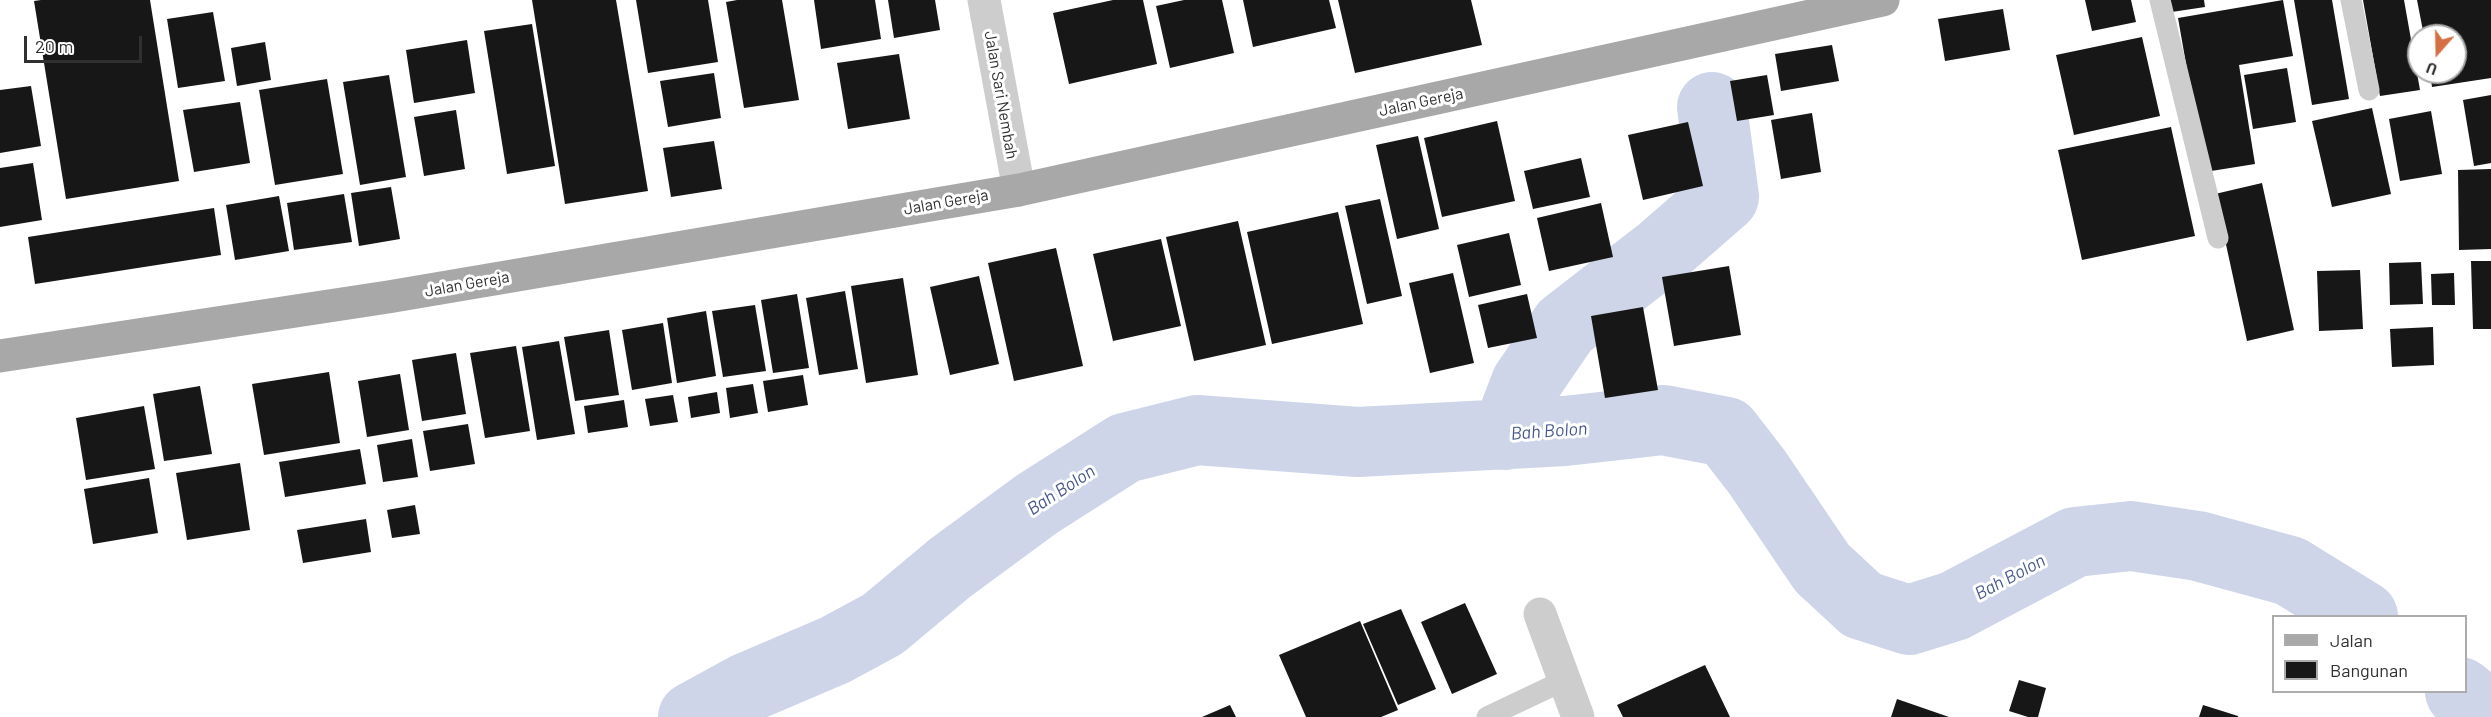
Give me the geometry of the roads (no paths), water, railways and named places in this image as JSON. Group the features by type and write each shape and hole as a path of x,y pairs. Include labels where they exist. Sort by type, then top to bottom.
{"main road":[{"name":"Jalan Gereja","path":"0,356 388,297 1019,190 1883,0"}],"street":[{"name":"Jalan Sari Nembah","path":"984,0 1019,190"},
{"path":"1540,614 1578,717"}],"lane":[{"path":"2160,0 2218,238"},
{"path":"2350,0 2369,90"},
{"path":"1487,717 1565,680"}],"waterway":[{"path":"1506,435 1526,383 1565,326 1662,251 1724,197 1712,107"},
{"name":"Bah Bolon","path":"693,717 746,688 835,650 883,624 950,568 1037,504 1125,448 1197,430 1358,442 1565,431 1663,420 1726,432 1757,472 1822,568 1862,605 1909,620 1954,606 2075,542 2131,536 2198,546 2290,571 2361,615"},
{"name":"Bah Bolon","path":"2461,693 2491,717"}]}
